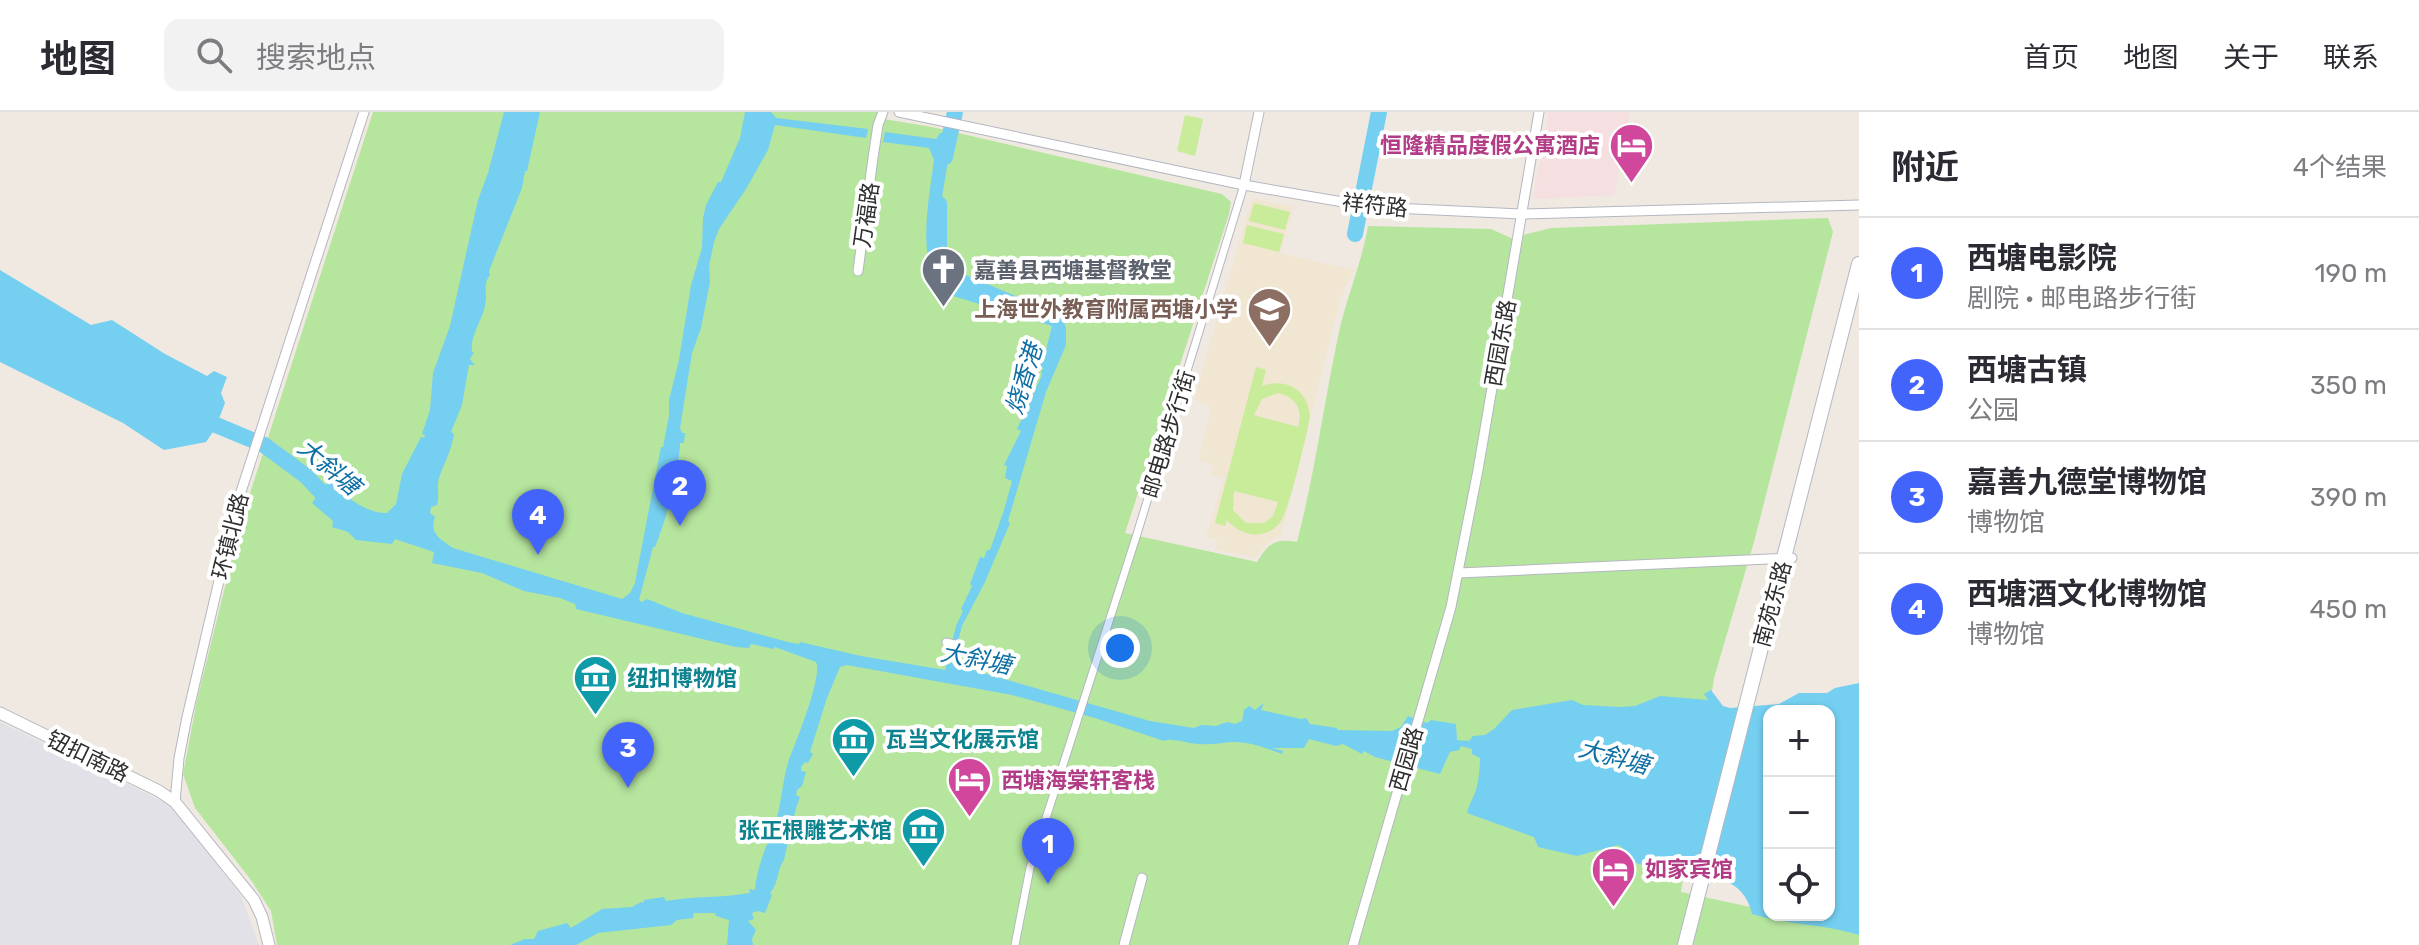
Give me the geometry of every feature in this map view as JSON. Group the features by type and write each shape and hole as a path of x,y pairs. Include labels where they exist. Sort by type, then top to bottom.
{"main road":[{"name":"南苑东路","path":"1788,558 1859,264"},
{"name":"南苑东路","path":"1685,945 1859,290"},
{"name":"南苑东路","path":"1695,945 1774,610"}],"street":[{"name":"环镇北路","path":"175,802 187,717 237,504 364,112"},
{"name":"万福路","path":"858,271 878,125 883,112"},
{"name":"祥符路","path":"899,112 1244,185 1372,207 1521,214 1859,205"},
{"path":"1244,185 1259,112"},
{"name":"西园东路","path":"1459,573 1539,112"},
{"name":"邮电路步行街","path":"1015,945 1030,868 1244,185"},
{"path":"1459,573 1788,558"},
{"name":"西园路","path":"1353,945 1459,573"},
{"path":"946,642 959,645"},
{"name":"钮扣南路","path":"0,713 159,791 175,802"},
{"path":"175,802 254,900 269,945"},
{"path":"1124,945 1142,878"}],"shaded area":[{"path":"1549,112 1630,112 1614,195 1533,199"},
{"name":"上海世外教育附属西塘小学","path":"1252,198 1294,207 1280,253 1354,270 1341,297 1281,535 1266,544 1256,558 1216,550 1217,539 1206,536 1224,479 1211,474 1214,466 1198,460 1212,407 1194,400"},
{"path":"0,722 172,806 241,896 259,945 0,945"}],"green space":[{"path":"373,112 878,112 878,118 932,127 1222,194 1231,202 1229,214 1125,533 1257,562 1273,543 1297,542 1339,332 1368,226 1491,229 1511,238 1551,228 1828,218 1833,232 1754,542 1714,678 1681,892 1763,910 1763,921 1808,921 1859,929 1859,945 277,945 271,911 195,808 183,774 197,700 242,518"},
{"path":"1185,115 1203,119 1195,156 1177,151"},
{"path":"1254,203 1290,212 1285,230 1249,221"},
{"path":"1247,225 1284,234 1279,252 1243,243"},
{"path":"1256,367 1266,370 1262,386 1287,385 1305,399 1310,416 1298,470 1285,513 1269,532 1247,533 1227,520 1225,526 1215,523","holes":["1278,393 1289,397 1297,405 1300,415 1298,427 1254,415 1262,399","1234,491 1278,502 1273,516 1264,523 1246,523 1233,510"]}],"water":[{"path":"504,112 540,112 522,188 489,271 485,306 472,345 474,352 470,359 475,365 469,365 462,405 439,478 437,505 431,507 435,532 453,548 622,599 630,593 635,583 663,447 691,285 702,248 706,205 718,182 721,182 740,138 745,112 771,112 776,118 868,129 866,138 775,125 768,150 719,229 709,266 710,282 701,328 692,353 680,428 685,433 684,443 680,443 672,495 653,547 639,600 647,599 682,613 788,642 945,670 963,611 961,609 972,586 970,584 980,557 984,558 990,550 1004,510 1012,481 1005,478 1007,466 1004,465 1021,431 1017,429 1042,375 1041,370 1044,369 1039,364 1043,362 1052,326 953,296 950,288 933,279 926,235 934,160 929,148 883,142 885,132 936,139 940,133 952,136 941,203 947,203 945,223 936,223 937,252 954,270 1063,316 1066,345 1046,392 1008,521 1010,523 962,626 952,664 1150,721 1194,728 1227,722 1235,724 1242,721 1244,710 1249,706 1255,710 1264,703 1261,710 1306,718 1310,724 1337,730 1392,731 1401,727 1408,716 1427,723 1431,720 1456,724 1457,740 1469,741 1473,736 1485,735 1494,729 1512,710 1572,700 1583,705 1635,706 1660,696 1708,700 1704,694 1711,690 1723,706 1763,705 1763,916 1752,914 1740,891 1720,878 1695,875 1669,879 1635,862 1618,845 1577,856 1538,847 1534,837 1467,813 1478,783 1480,758 1472,754 1472,749 1461,746 1459,750 1450,752 1440,774 1375,757 1364,751 1362,754 1343,744 1336,746 1309,739 1304,748 1272,748 1283,751 1282,754 1244,743 1164,741 1012,695 847,665 840,667 827,698 810,752 813,754 808,763 801,767 801,771 806,772 802,786 797,790 796,795 800,797 784,860 770,893 772,895 765,913 752,913 754,919 748,921 756,930 753,945 727,945 729,920 715,913 694,913 693,918 677,920 671,925 598,933 576,945 510,945 534,939 538,931 567,923 571,928 602,909 632,907 644,900 664,897 666,901 739,895 750,893 749,889 755,890 817,669 816,662 775,647 751,644 749,648 736,647 576,609 575,604 560,598 524,591 482,573 432,563 434,552 395,539 392,544 356,540 348,532 332,527 333,521 312,503 330,479 348,497 370,510 387,513 396,504 402,474 421,437 425,435 422,434 430,410 433,373 450,326 478,200"},
{"path":"0,270 91,325 112,320 207,376 214,371 227,377 221,393 225,403 206,442 164,450 123,423 0,362"},
{"path":"1859,683 1859,935 1785,921 1835,921 1835,705 1767,705 1779,704 1799,693 1827,693"}],"waterway":[{"name":"烧香港","path":"945,157 955,112"},
{"path":"1355,234 1379,112"},
{"name":"烧香港","path":"939,204 939,268 943,270"},
{"name":"大斜塘","path":"216,425 264,445 306,476 335,507"}],"place":[{"name":"恒隆精品度假公寓酒店","path":"1631,184"},
{"name":"嘉善县西塘基督教堂","path":"943,309"},
{"name":"上海世外教育附属西塘小学","path":"1269,348"},
{"name":"西塘古镇","path":"680,526"},
{"name":"西塘酒文化博物馆","path":"538,555"},
{"name":"纽扣博物馆","path":"596,717"},
{"name":"瓦当文化展示馆","path":"854,778"},
{"name":"嘉善九德堂博物馆","path":"628,788"},
{"name":"西塘海棠轩客栈","path":"970,819"},
{"name":"张正根雕艺术馆","path":"923,869"},
{"name":"西塘电影院","path":"1048,884"},
{"name":"如家宾馆","path":"1614,908"}]}
